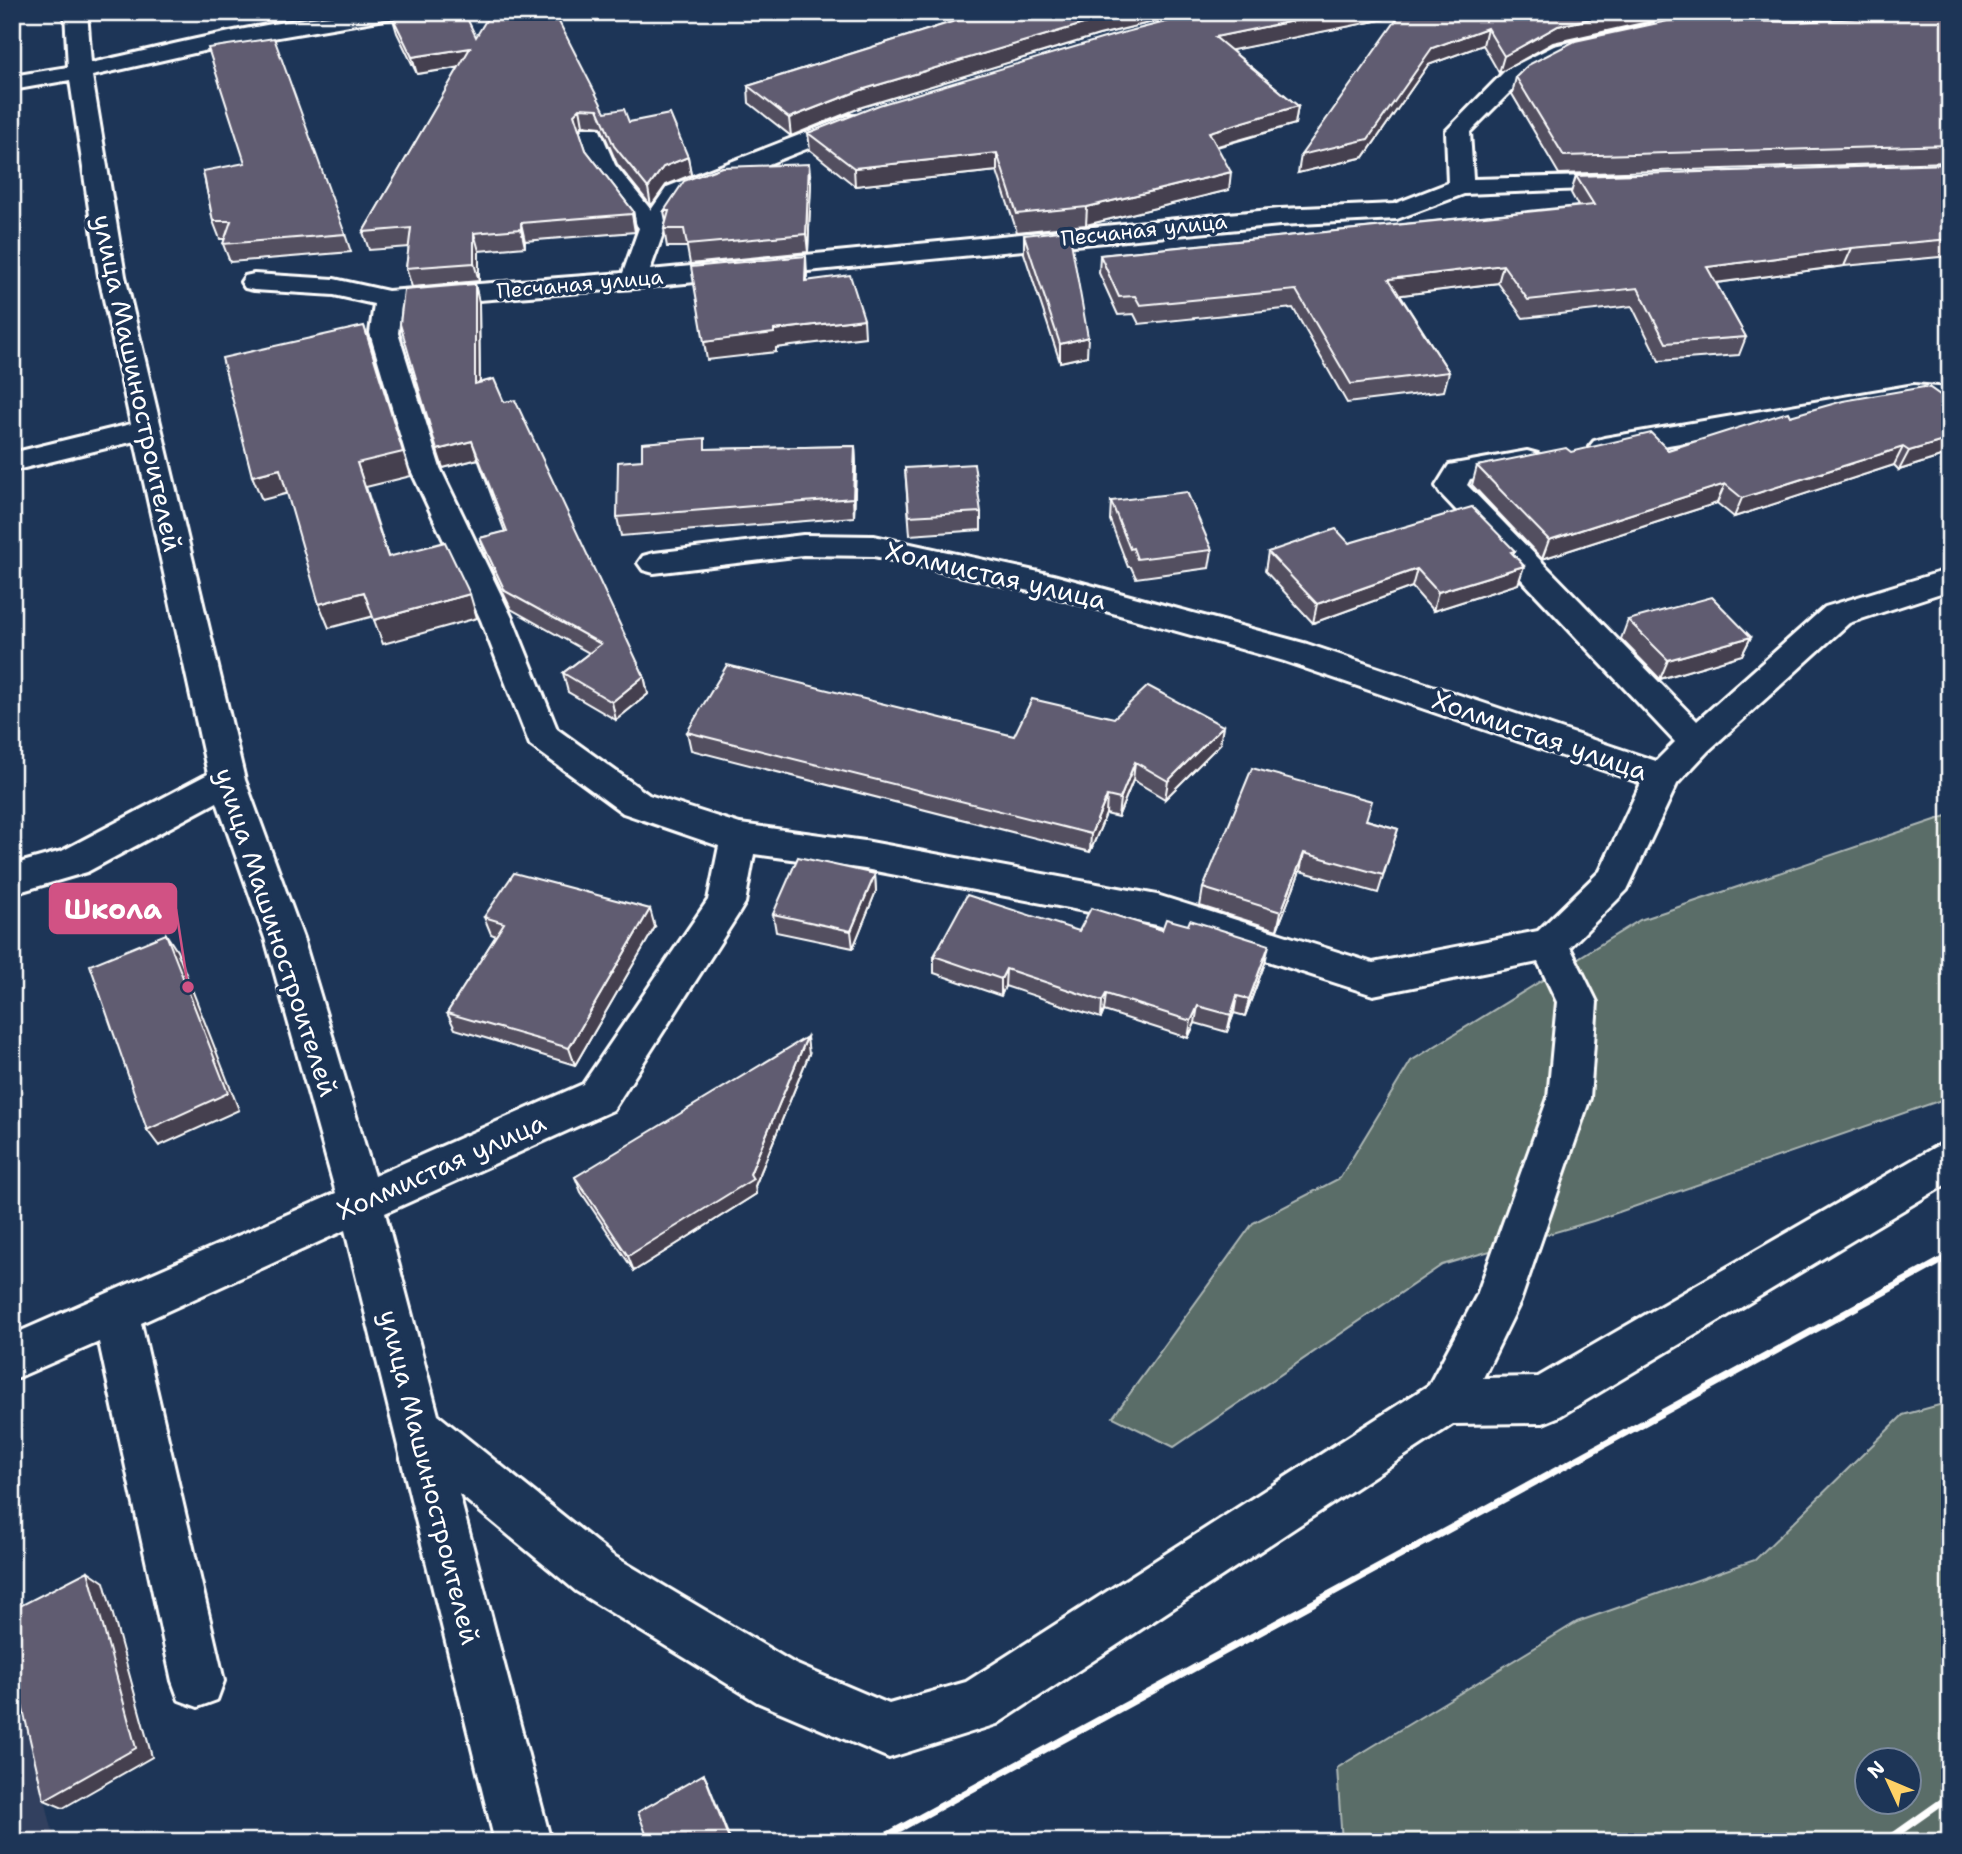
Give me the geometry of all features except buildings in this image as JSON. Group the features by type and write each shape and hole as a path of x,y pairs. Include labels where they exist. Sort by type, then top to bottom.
{"street":[{"name":"улица Машиностроителей","path":"76,12 79,72 112,276 226,780 284,938 360,1201 523,1842"},
{"path":"12,83 79,72 225,39 391,12"},
{"path":"1461,187 1458,131 1514,75 1562,51 1665,20 1693,28"},
{"path":"634,280 652,228 676,192 884,111"},
{"path":"591,133 603,166 652,228"},
{"name":"Песчаная улица","path":"254,282 334,287 388,299 634,280 1280,217 1397,211 1461,187 1657,181"},
{"path":"388,299 384,333 425,468 497,620 542,736 636,804 738,838 864,855 1157,909 1373,979 1549,944 1577,1002 1569,1098 1497,1303 1446,1401 978,1705 889,1731 776,1683 594,1573 419,1430"},
{"path":"1696,742 1451,486 1460,472 1914,394 1950,397"},
{"path":"12,461 145,430"},
{"name":"Холмистая улица","path":"654,563 803,545 874,546 1053,586 1295,652 1662,777 1614,880 1549,944"},
{"path":"1662,777 1696,742 1837,615 1950,579"},
{"path":"12,880 74,862 226,780"},
{"name":"Холмистая улица","path":"12,1358 597,1097 726,903 738,838"},
{"path":"1446,1401 1543,1400 1950,1160"},
{"path":"115,1311 198,1681"}],"shaded area":[{"path":"12,1657 55,1842 12,1842"}],"green space":[{"path":"1950,815 1950,1097 1593,1221 1442,1265 1174,1447 1113,1417 1253,1223 1340,1178 1411,1061 1640,920"},
{"path":"1950,1402 1950,1842 1342,1842 1337,1768 1577,1622 1755,1560 1903,1415"}],"railway":[{"path":"875,1842 1950,1256"},
{"path":"1885,1842 1950,1796"}],"place":[{"name":"Школа","path":"188,987"}]}
